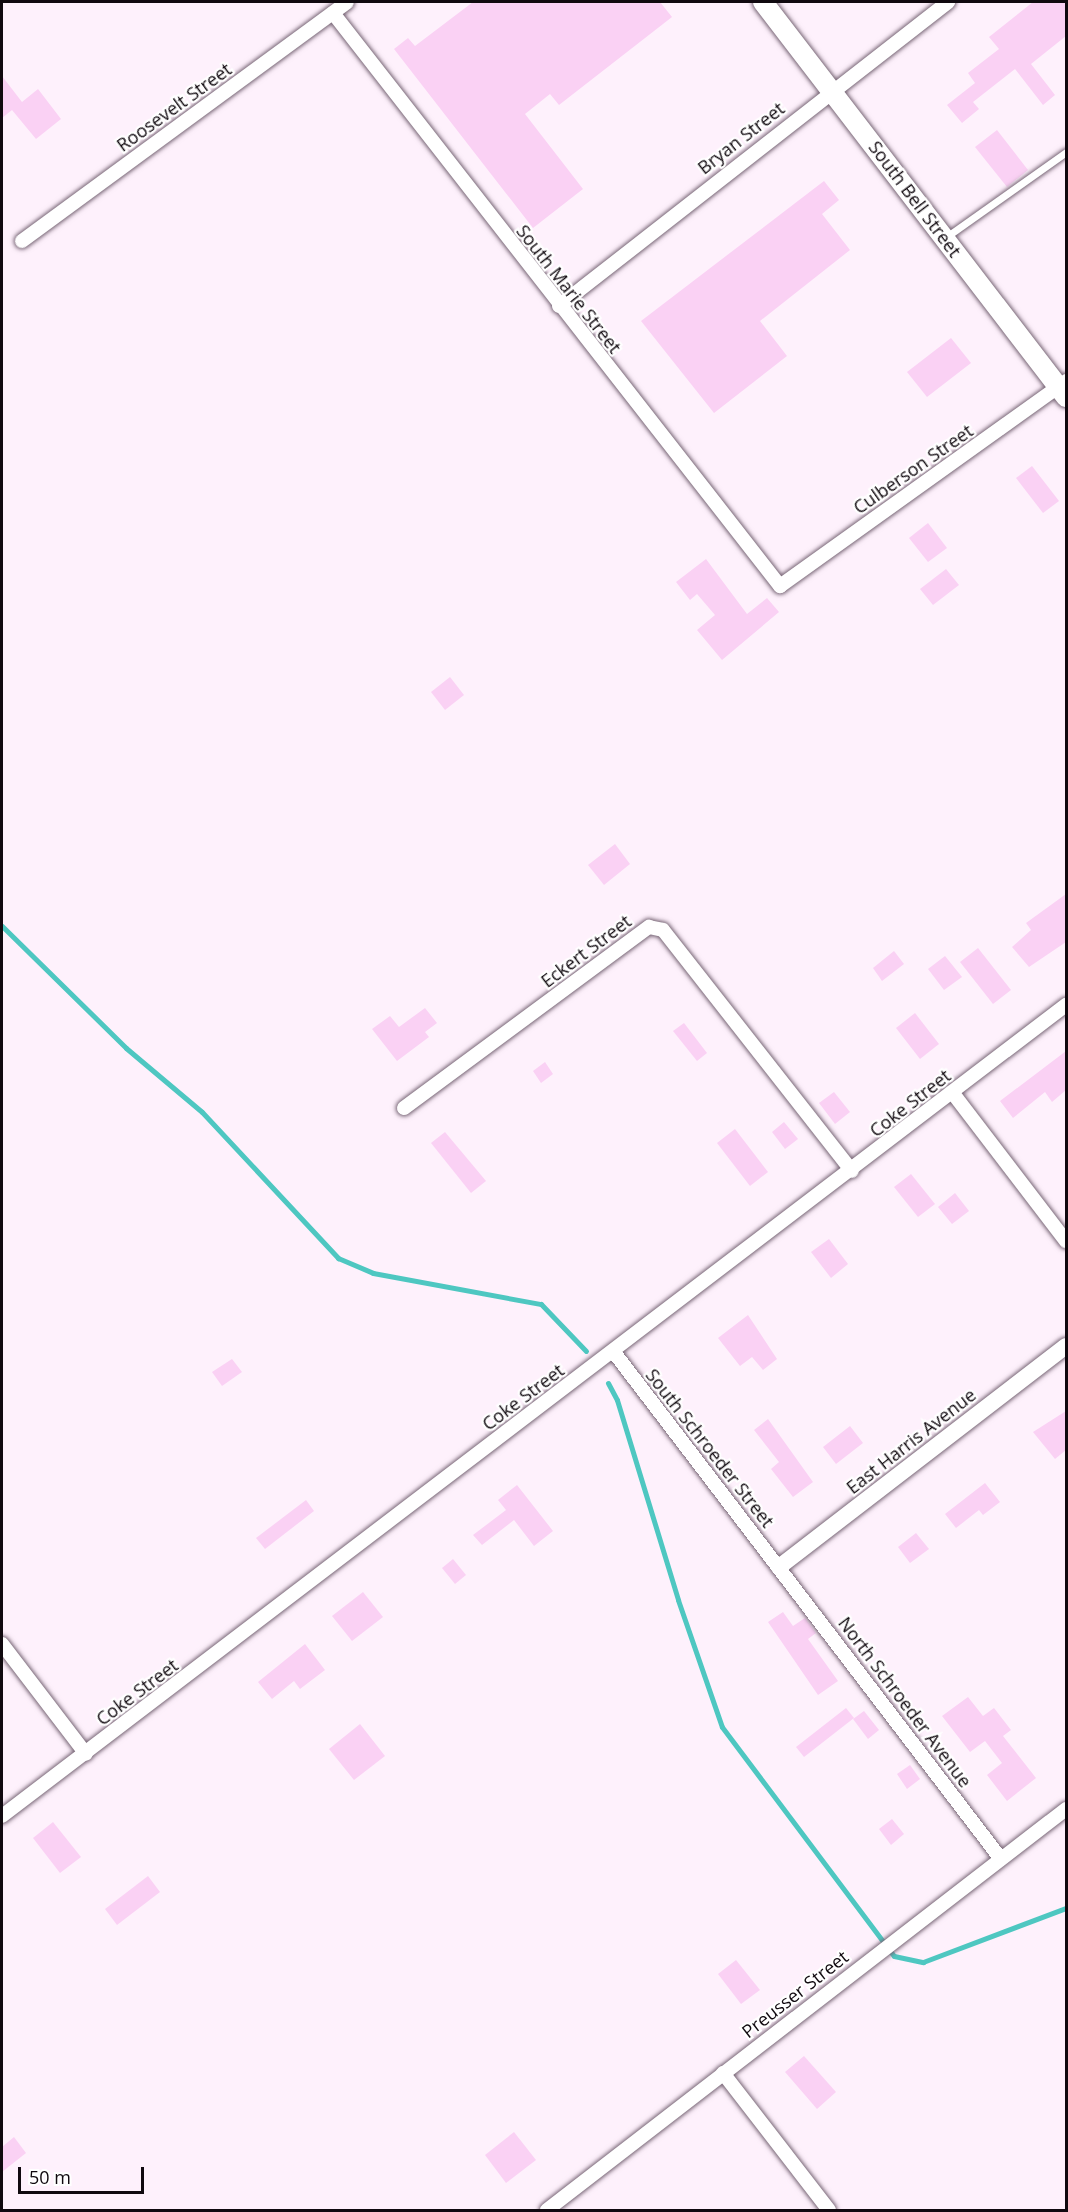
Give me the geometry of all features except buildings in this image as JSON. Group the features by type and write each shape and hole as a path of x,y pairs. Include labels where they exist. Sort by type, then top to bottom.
{"main road":[{"name":"South Bell Street","path":"763,2 1064,388"}],"street":[{"name":"Roosevelt Street","path":"22,241 347,2"},
{"name":"Bryan Street","path":"559,306 831,90 948,2"},
{"name":"South Marie Street","path":"333,13 559,306 780,585"},
{"name":"Culberson Street","path":"780,585 1064,388"},
{"name":"Eckert Street","path":"404,1108 649,927 663,930 852,1171"},
{"name":"Coke Street","path":"2,1816 852,1171 1066,1005"},
{"path":"952,1092 1066,1241"},
{"name":"East Harris Avenue","path":"779,1567 1066,1346"},
{"name":"South Schroeder Street","path":"613,1351 779,1567"},
{"name":"North Schroeder Avenue","path":"779,1567 1001,1859"},
{"path":"2,1644 86,1754"},
{"name":"Preusser Street","path":"547,2211 1066,1809"},
{"path":"723,2073 829,2211"}],"lane":[{"path":"945,238 1066,155"}],"waterway":[{"path":"2,926 126,1048 202,1112 338,1258 373,1273 541,1304 586,1351"},
{"path":"608,1383 617,1400 678,1600 722,1727 894,1956 923,1962 1066,1908"}]}
